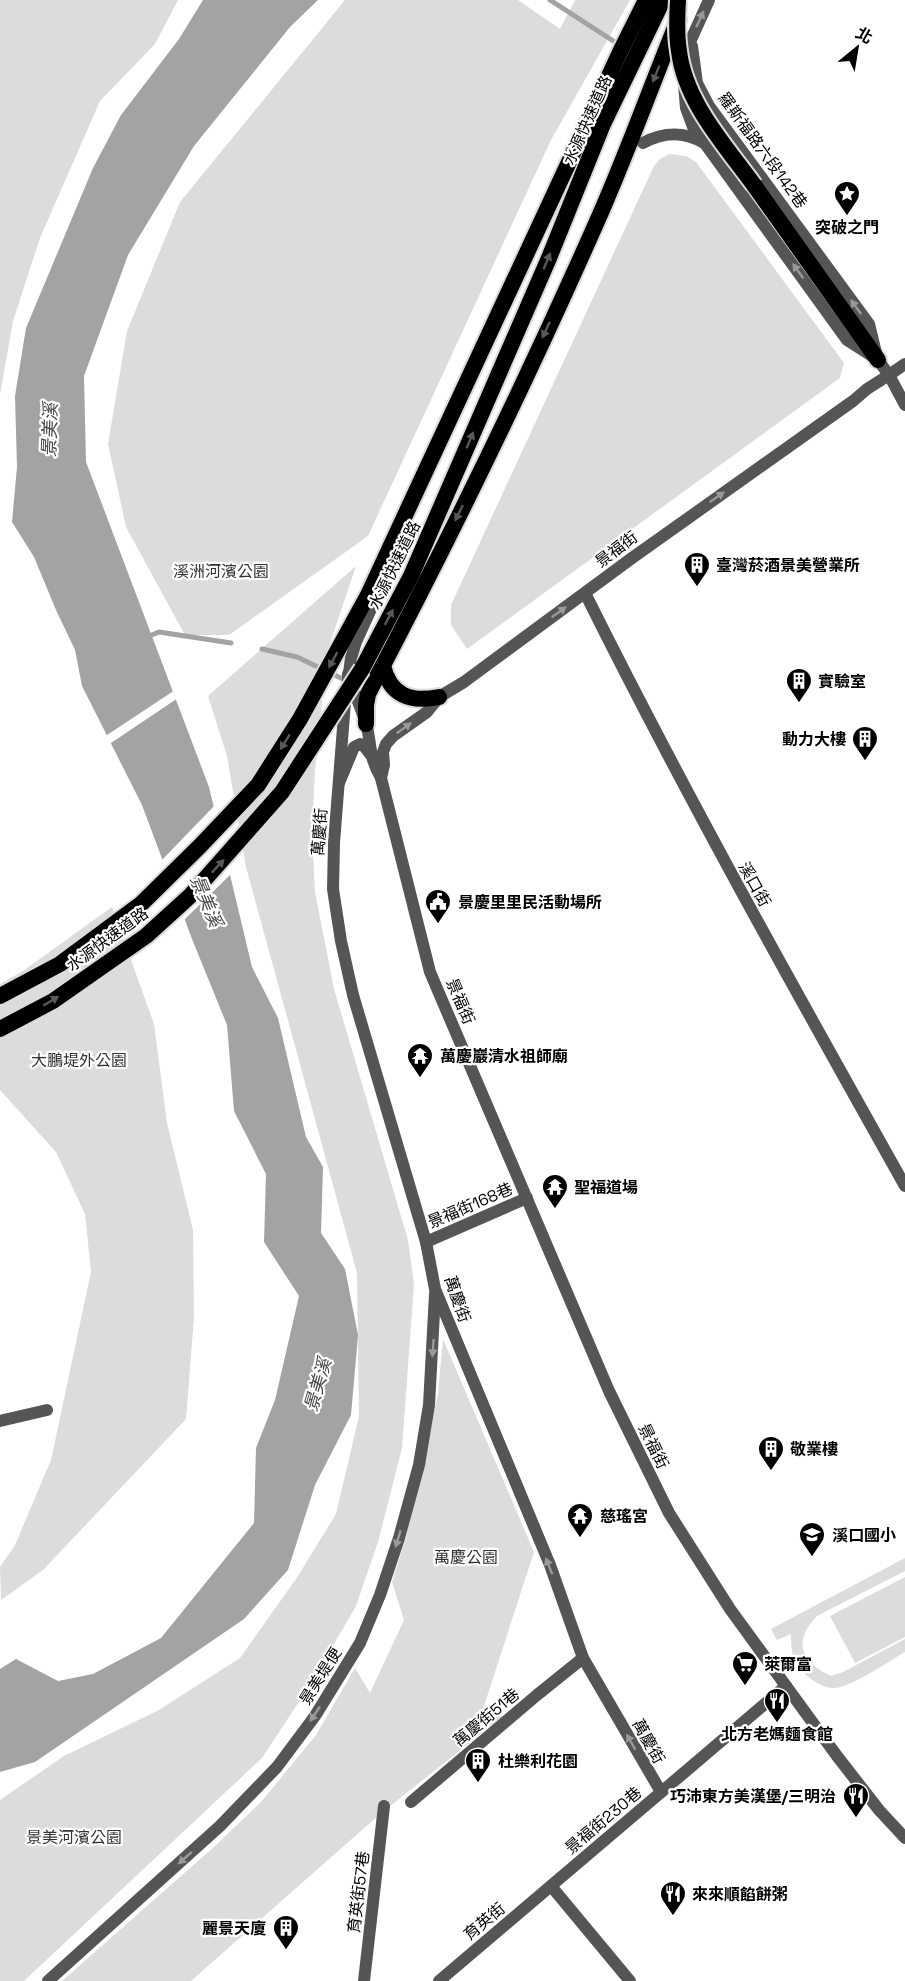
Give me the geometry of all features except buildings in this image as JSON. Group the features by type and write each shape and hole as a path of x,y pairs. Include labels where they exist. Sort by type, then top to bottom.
{"highway":[{"name":"水源快速道路","path":"0,996 60,964 141,904 258,785 300,719 368,595 646,0"},
{"name":"水源快速道路","path":"0,1029 53,1001 146,936 190,896 282,792 332,718 362,669 411,576 549,258 603,124 663,0"},
{"path":"678,0 677,33 683,72 704,114 878,360"},
{"path":"366,724 368,694 494,442 602,209 686,0"},
{"path":"383,666 386,680 403,696 426,700 439,697"}],"street":[{"name":"萬慶街","path":"654,0 579,154 361,631 351,658 334,843 333,889 353,995 426,1242 435,1289 550,1565 584,1658 653,1782 661,1792"},
{"path":"691,39 709,0"},
{"name":"羅斯福路六段142巷","path":"691,39 685,53 683,82 690,121 847,340 878,360 905,405"},
{"name":"羅斯福路六段142巷","path":"691,39 692,60 697,82 709,106 869,324 878,360"},
{"path":"643,143 660,136 681,134 693,137 705,144"},
{"name":"景福街","path":"905,364 867,388 853,401 641,551 464,682 439,697 427,712 393,736 386,744 381,778 430,972 609,1391 669,1513 730,1609 837,1756 879,1810 905,1838"},
{"name":"溪口街","path":"585,593 632,689 730,873 905,1186"},
{"path":"348,674 366,724 373,764 381,778"},
{"path":"339,783 354,747 360,744 370,754"},
{"name":"景福街168巷","path":"426,1242 527,1198"},
{"name":"景美堤便","path":"48,1981 220,1826 277,1767 315,1716 360,1643 380,1595 399,1538 419,1465 429,1405 435,1289"},
{"path":"0,1421 47,1410"},
{"name":"萬慶街51巷","path":"411,1802 584,1658"},
{"name":"景福街230巷","path":"551,1886 786,1686"},
{"name":"育英街57巷","path":"364,1981 384,1806"},
{"path":"551,1886 630,1981"},
{"name":"育英街","path":"439,1981 551,1886"}],"green space":[{"path":"0,0 178,0 155,44 100,101 40,238 13,321 0,395"},
{"name":"溪洲河濱公園","path":"345,0 518,0 560,29 575,0 630,0 551,140 368,536 229,635 185,635 126,527 108,444 127,331 180,202"},
{"path":"670,154 686,156 696,162 844,363 840,378 467,649 451,625 451,605 654,166 660,159"},
{"name":"景美河濱公園","path":"356,566 327,652 315,770 312,834 315,892 334,989 408,1240 414,1284 402,1448 378,1542 356,1606 312,1682 262,1758 24,1981 0,1981 0,1800 64,1756 159,1710 240,1658 298,1576 336,1514 359,1416 357,1273 246,867 227,756 208,696"},
{"name":"大鵬堤外公園","path":"112,907 154,1024 167,1123 193,1230 194,1317 186,1419 43,1570 1,1600 0,1567 15,1545 51,1460 91,1272 85,1214 56,1152 0,1090 0,984 23,971"},
{"name":"萬慶公園","path":"443,1339 534,1552 484,1706 503,1716 379,1815 191,1981 62,1981 215,1846 261,1802 316,1735 355,1668 370,1693 404,1620 392,1582 406,1537 438,1394"},
{"path":"905,1558 905,1571 817,1616 804,1634 803,1650 813,1664 831,1676 905,1639 905,1652 842,1687 827,1687 806,1675 793,1656 791,1634 777,1640 771,1629"},
{"path":"905,1577 905,1637 855,1663 830,1616"}],"water":[{"name":"景美溪","path":"203,0 318,0 290,27 194,146 128,255 84,376 86,462 209,787 252,967 278,1018 306,1137 323,1167 321,1233 345,1269 358,1335 351,1415 315,1485 288,1570 244,1619 35,1762 0,1772 0,1669 16,1659 58,1681 93,1674 161,1638 254,1523 256,1448 275,1400 299,1296 264,1242 266,1174 234,1111 227,1025 142,805 82,686 75,650 34,557 12,522 17,467 15,396 26,328 93,168 121,115 179,39"}],"pier":[{"path":"175,690 178,698 108,745 104,737"},
{"path":"216,804 232,873 182,922 160,862"}],"waterway":[{"path":"550,0 621,46"},
{"path":"147,637 159,632 231,643"},
{"path":"262,649 297,657 345,680"}],"place":[{"name":"突破之門","path":"847,217"},
{"name":"臺灣菸酒景美營業所","path":"697,588"},
{"name":"實驗室","path":"799,704"},
{"name":"動力大樓","path":"865,762"},
{"name":"景慶里里民活動場所","path":"438,925"},
{"name":"萬慶巖清水祖師廟","path":"420,1079"},
{"name":"聖福道場","path":"555,1210"},
{"name":"敬業樓","path":"771,1472"},
{"name":"慈瑤宮","path":"580,1539"},
{"name":"溪口國小","path":"812,1558"},
{"name":"萊爾富","path":"745,1687"},
{"name":"北方老媽麵食館","path":"777,1724"},
{"name":"杜樂利花園","path":"478,1784"},
{"name":"巧沛東方美漢堡/三明治","path":"856,1819"},
{"name":"來來順餡餅粥","path":"673,1917"},
{"name":"麗景天廈","path":"286,1951"}]}
